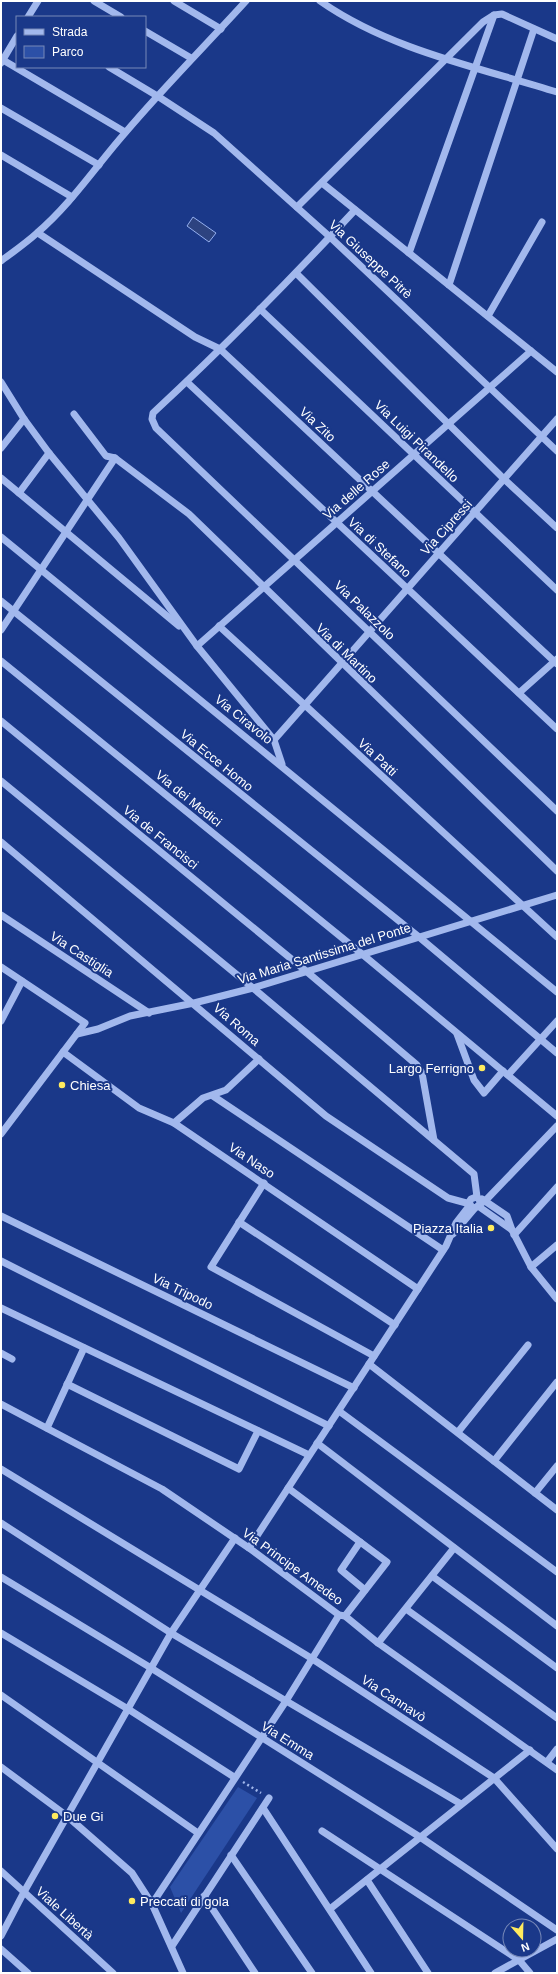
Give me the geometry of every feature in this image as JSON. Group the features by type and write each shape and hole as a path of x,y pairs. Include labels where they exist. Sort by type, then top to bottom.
{"street":[{"path":"29,16 38,1"},
{"path":"94,1 119,16"},
{"path":"174,1 221,29"},
{"path":"1,261 38,233 72,197 126,132 191,58 221,29 246,1"},
{"path":"320,1 354,22 445,60 557,92"},
{"path":"298,207 445,60 484,22 494,15 502,14 557,39"},
{"path":"409,253 494,15"},
{"path":"449,285 534,29"},
{"path":"146,32 191,58"},
{"path":"16,38 2,61 126,132"},
{"name":"Via Giuseppe Pitrè","path":"111,68 159,96 214,133 298,207 557,451"},
{"path":"1,108 99,165"},
{"path":"1,156 72,197"},
{"path":"322,183 557,372"},
{"path":"187,382 296,273 355,210"},
{"path":"488,316 542,222"},
{"name":"Via Zito","path":"38,233 195,337 220,349 556,661"},
{"path":"296,273 504,479 557,528"},
{"name":"Via Luigi Pirandello","path":"260,309 557,590"},
{"name":"Via delle Rose","path":"197,646 531,351"},
{"path":"1,382 24,419 49,453 86,500 119,538 197,646 274,740 282,766"},
{"name":"Via Palazzolo","path":"187,382 153,413 152,419 156,428 295,559 557,811"},
{"name":"Via di Stefano","path":"187,382 557,729"},
{"name":"Via di Martino","path":"74,414 106,456 115,458 189,514 341,664 557,871"},
{"path":"1,448 24,419"},
{"name":"Via Cipressi","path":"274,740 557,419"},
{"path":"19,493 49,453"},
{"path":"1,630 115,458"},
{"path":"1,478 188,633"},
{"name":"Via Ciravolo","path":"1,537 557,992"},
{"name":"Via Ecce Homo","path":"1,601 419,937 557,1053"},
{"name":"Via Patti","path":"219,626 557,937"},
{"name":"Via dei Medici","path":"1,660 362,954 557,1116"},
{"path":"519,693 556,661"},
{"name":"Via de Francisci","path":"1,721 306,971 417,1065 422,1073 434,1140"},
{"path":"1,781 253,988 474,1174 477,1203"},
{"name":"Via Roma","path":"1,842 333,1120 448,1198 477,1203"},
{"name":"Via Maria Santissima del Ponte","path":"77,1034 98,1029 130,1016 194,1003 253,988 557,895"},
{"name":"Via Castiglia","path":"1,915 150,1013"},
{"path":"1,967 85,1023 98,1029"},
{"path":"1,1021 20,979"},
{"path":"457,1033 474,1080 484,1093 540,1040 557,1021"},
{"path":"1,1134 66,1054 85,1023"},
{"name":"Via Naso","path":"66,1054 139,1108 174,1123 418,1289"},
{"path":"174,1123 203,1098 213,1096 226,1090 259,1059"},
{"path":"213,1096 443,1250"},
{"path":"249,1548 443,1250 456,1222 501,1184 557,1126"},
{"path":"264,1183 211,1267 374,1356"},
{"path":"513,1232 535,1212 557,1188"},
{"path":"477,1203 507,1216 513,1232 531,1267 557,1299"},
{"name":"Via Tripodo","path":"1,1216 354,1388"},
{"path":"239,1222 395,1325"},
{"path":"531,1267 557,1245"},
{"path":"1,1261 329,1426"},
{"path":"1,1308 309,1456"},
{"path":"458,1432 528,1345"},
{"path":"47,1428 84,1348"},
{"path":"1,1353 12,1358"},
{"path":"369,1364 557,1510"},
{"path":"494,1461 557,1382"},
{"path":"67,1384 239,1469 258,1431"},
{"name":"Via Principe Amedeo","path":"1,1404 162,1489 235,1538 342,1615 378,1643 557,1770"},
{"path":"339,1411 557,1572"},
{"path":"318,1443 557,1626"},
{"path":"535,1493 557,1466"},
{"name":"Via Cannavò","path":"1,1469 311,1658 494,1778 557,1849"},
{"path":"152,1904 260,1737 286,1701 311,1658 342,1615 388,1562 288,1488"},
{"path":"1,1523 171,1633 461,1804"},
{"path":"1,1936 24,1892 171,1633 235,1538"},
{"path":"360,1542 341,1570 365,1590"},
{"path":"378,1643 454,1548"},
{"path":"432,1576 557,1668"},
{"name":"Via Emma","path":"1,1577 152,1668 420,1837 557,1930"},
{"path":"406,1609 557,1718"},
{"path":"1,1633 128,1709 234,1777"},
{"path":"1,1695 198,1833"},
{"path":"547,1762 557,1748"},
{"path":"330,1909 530,1750"},
{"path":"1,1767 67,1816 132,1873 152,1904 172,1946 180,1972"},
{"path":"172,1946 269,1798"},
{"path":"262,1808 372,1973"},
{"path":"322,1830 519,1960 530,1973"},
{"path":"231,1855 312,1973"},
{"name":"Viale Libertà","path":"1,1871 113,1973"},
{"path":"367,1880 428,1973"},
{"path":"204,1896 255,1973"},
{"path":"495,1973 557,1939"},
{"path":"1,1949 28,1973"}],"path":[{"path":"234,1777 269,1798"}],"green space":[{"path":"238,1787 257,1798 181,1913 170,1887"}],"shaded area":[{"path":"193,217 216,233 209,242 187,226"}],"place":[{"name":"Largo Ferrigno","path":"482,1068"},
{"name":"Chiesa","path":"62,1085"},
{"name":"Piazza Italia","path":"491,1228"},
{"name":"Due Gi","path":"55,1816"},
{"name":"Preccati di gola","path":"132,1901"}]}
